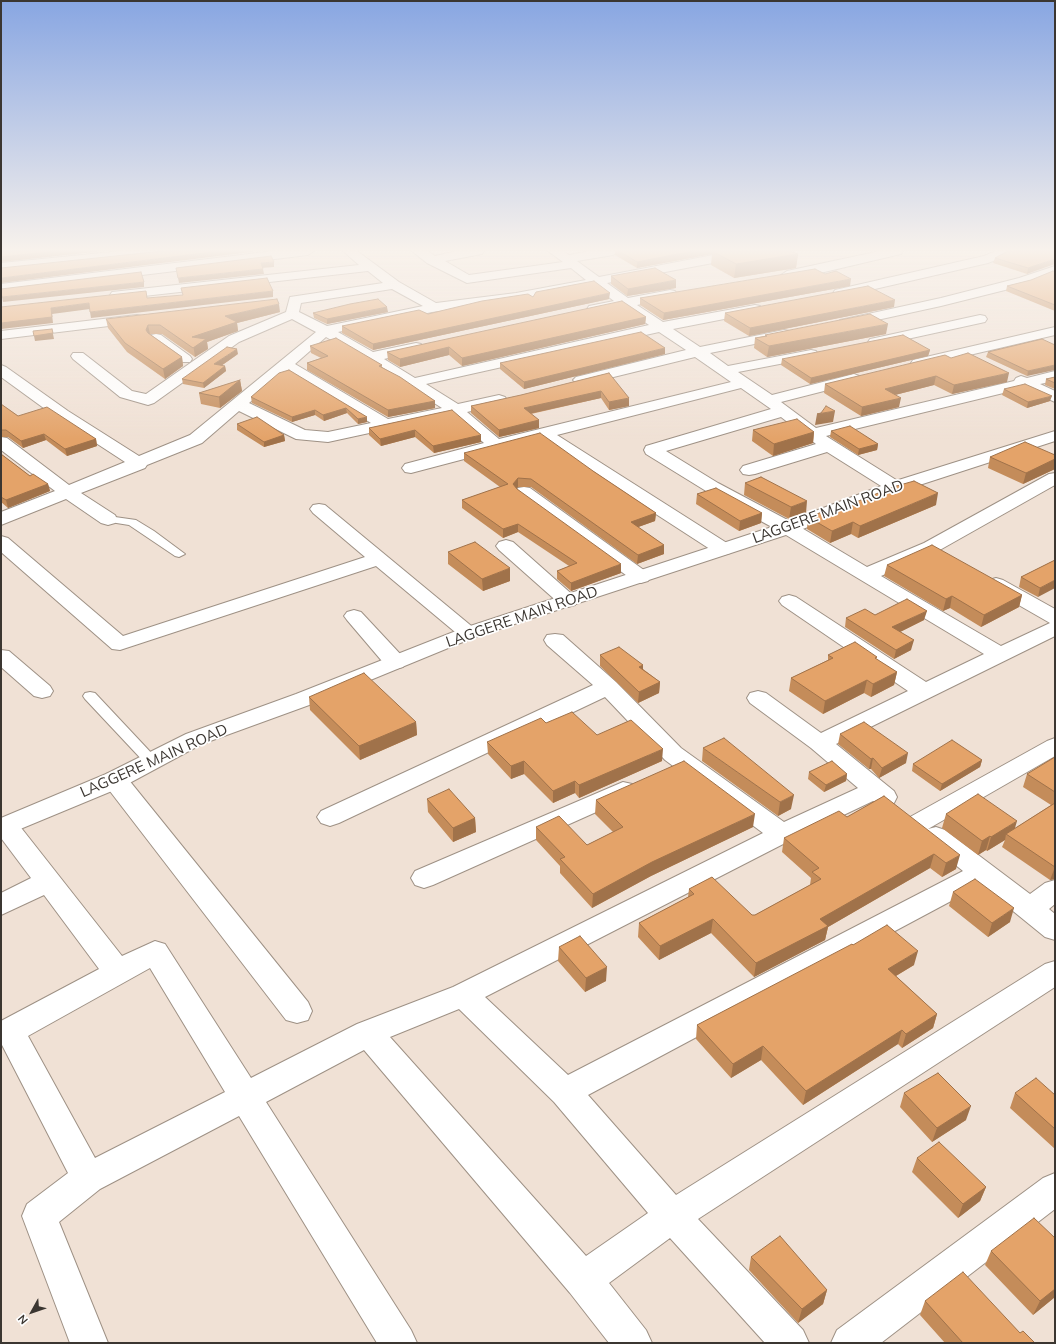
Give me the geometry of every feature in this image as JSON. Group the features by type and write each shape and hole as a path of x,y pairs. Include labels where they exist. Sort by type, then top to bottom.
{"street":[{"path":"78,356 126,394 148,400 234,339 281,314"},
{"path":"303,314 325,331 456,409 496,445"},
{"path":"1,519 139,464 196,439 325,331 405,314"},
{"path":"641,314 696,352 728,370 829,446 895,487"},
{"path":"412,382 661,327 730,314"},
{"path":"834,325 886,314"},
{"path":"1,334 148,317"},
{"path":"861,345 980,319"},
{"path":"908,366 1055,331"},
{"path":"566,384 696,352 796,332"},
{"path":"923,332 961,353 983,363"},
{"path":"156,338 195,366"},
{"path":"371,357 432,344"},
{"path":"728,370 822,352"},
{"path":"285,364 386,425"},
{"path":"1,370 62,414 139,464"},
{"path":"1004,373 1055,397"},
{"path":"869,375 776,405 652,450 712,487 788,528 1000,655"},
{"path":"814,434 1055,376"},
{"path":"411,468 496,445 744,383"},
{"path":"238,404 302,435 328,437 513,397"},
{"path":"544,434 723,549"},
{"name":"LAGGERE MAIN ROAD","path":"3,824 115,780 194,739 304,699 468,633 788,528 895,487 1055,436"},
{"path":"1,442 68,492 108,519"},
{"path":"749,470 829,446"},
{"path":"866,575 931,546 1055,478"},
{"path":"524,492 641,577"},
{"path":"319,509 377,559 468,633"},
{"path":"1,542 120,644 377,559"},
{"path":"506,546 568,601"},
{"path":"931,546 952,558"},
{"path":"979,574 1055,618"},
{"path":"789,601 925,692"},
{"path":"354,616 395,662"},
{"path":"819,743 1055,628"},
{"path":"424,878 662,773 673,754 608,686 555,640"},
{"path":"1,656 42,691"},
{"path":"330,817 608,686"},
{"path":"758,698 819,743 874,790 983,872 1055,929"},
{"path":"919,823 1055,746"},
{"path":"662,773 782,834"},
{"path":"115,780 297,1012"},
{"path":"89,1343 39,1216 88,1178 368,1033 463,995 782,834 874,790"},
{"path":"3,824 49,881 118,972"},
{"path":"565,1092 983,872"},
{"path":"1,905 49,881"},
{"path":"1029,909 1055,890"},
{"path":"88,1178 10,1031 155,952 398,1343"},
{"path":"583,1280 672,1216 1055,972"},
{"path":"463,995 565,1092 672,1216 790,1343"},
{"path":"368,1033 583,1280 633,1343"},
{"path":"850,1343 1055,1189"}],"lane":[{"path":"108,519 132,522 179,554"},
{"path":"90,696 151,761"}],"building":[{"path":"1,314 52,314 52,317 1,323"},
{"path":"151,314 235,314 225,316 237,322 192,337 206,339 193,348 160,325 148,325 146,330 148,333 182,357 163,369 125,343 106,319"},
{"path":"315,314 353,314 327,319"},
{"path":"401,314 514,314 373,344 342,326"},
{"path":"563,314 641,314 646,317 462,358 449,347 400,359 387,352"},
{"path":"726,314 824,314 750,328"},
{"path":"870,314 888,324 769,346 755,338 767,336 765,335"},
{"path":"52,329 53,333 34,336 33,331"},
{"path":"641,332 665,348 524,382 500,363"},
{"path":"903,335 930,350 811,378 782,359"},
{"path":"336,338 382,365 379,366 400,377 435,401 388,410 307,363 328,356 310,346"},
{"path":"1042,339 1055,345 1055,365 1028,371 988,352"},
{"path":"227,347 237,349 214,364 225,366 203,383 182,379"},
{"path":"968,353 1009,373 954,385 936,376 885,389 901,398 862,407 825,384 945,355 951,358"},
{"path":"289,370 367,417 358,419 346,408 323,415 315,410 292,417 251,397 279,373"},
{"path":"609,373 629,398 609,402 601,391 524,408 539,420 499,430 471,406 521,395"},
{"path":"1055,377 1055,383 1046,379"},
{"path":"240,380 219,397 199,393"},
{"path":"1025,384 1052,396 1028,402 1004,389"},
{"path":"1,404 18,416 47,407 96,439 65,449 44,434 21,441 6,430 1,430"},
{"path":"826,406 835,411 817,414 821,413"},
{"path":"452,410 481,435 433,446 415,430 380,439 369,428"},
{"path":"257,417 284,435 264,442 237,424"},
{"path":"797,419 814,432 774,444 753,430"},
{"path":"850,426 878,444 859,449 831,431"},
{"path":"540,433 656,513 631,522 664,545 638,555 531,479 518,478 513,484 517,489 621,564 571,583 557,571 577,563 518,524 503,529 462,500 508,484 464,453"},
{"path":"1025,442 1055,455 1055,459 1026,473 990,457"},
{"path":"1,454 30,476 33,474 48,484 6,500 1,497"},
{"path":"761,477 807,501 791,507 745,483"},
{"path":"914,481 938,493 860,526 853,522 832,531 808,517 825,511 829,513 893,487"},
{"path":"716,488 762,513 740,521 697,494"},
{"path":"475,542 510,568 482,579 448,552"},
{"path":"932,545 1022,595 984,615 952,596 946,599 887,565"},
{"path":"1055,560 1055,580 1040,588 1021,577"},
{"path":"907,599 927,611 892,627 914,640 896,650 846,618 865,609 875,615"},
{"path":"855,642 877,657 875,658 897,672 873,684 867,680 825,701 791,678 833,658 828,655"},
{"path":"619,647 643,665 639,667 660,682 639,692 600,655"},
{"path":"364,673 416,722 359,746 309,697"},
{"path":"572,712 597,735 631,720 663,749 579,785 575,781 553,791 524,761 511,766 487,742 541,718 546,723"},
{"path":"864,722 908,753 882,768 873,758 871,759 840,734"},
{"path":"724,738 794,795 780,802 703,748"},
{"path":"952,740 982,760 942,784 913,764"},
{"path":"1055,757 1055,792 1027,774"},
{"path":"684,761 755,814 652,862 593,894 560,859 565,857 536,827 559,816 587,845 623,827 596,800"},
{"path":"832,761 847,774 826,785 809,772"},
{"path":"449,789 475,818 453,828 427,799"},
{"path":"978,794 1017,821 982,841 946,814"},
{"path":"884,796 960,855 946,863 934,854 820,919 828,926 756,963 713,919 660,946 639,923 694,894 689,889 712,877 752,915 755,915 821,879 812,872 819,868 784,838 839,811 847,817"},
{"path":"1055,803 1055,867 1006,834"},
{"path":"975,879 1014,908 992,923 953,892"},
{"path":"887,925 918,951 888,969 937,1014 906,1034 902,1030 806,1091 763,1046 733,1064 697,1025 852,944 853,945"},
{"path":"580,936 607,967 586,978 559,947"},
{"path":"938,1073 971,1106 937,1128 904,1093"},
{"path":"1036,1078 1055,1095 1055,1129 1015,1093"},
{"path":"939,1142 986,1187 963,1204 917,1158"},
{"path":"1034,1218 1055,1238 1055,1289 1040,1301 991,1251"},
{"path":"780,1236 827,1290 802,1309 751,1257"},
{"path":"963,1272 1020,1333 1023,1331 1035,1343 963,1343 925,1301"}]}
